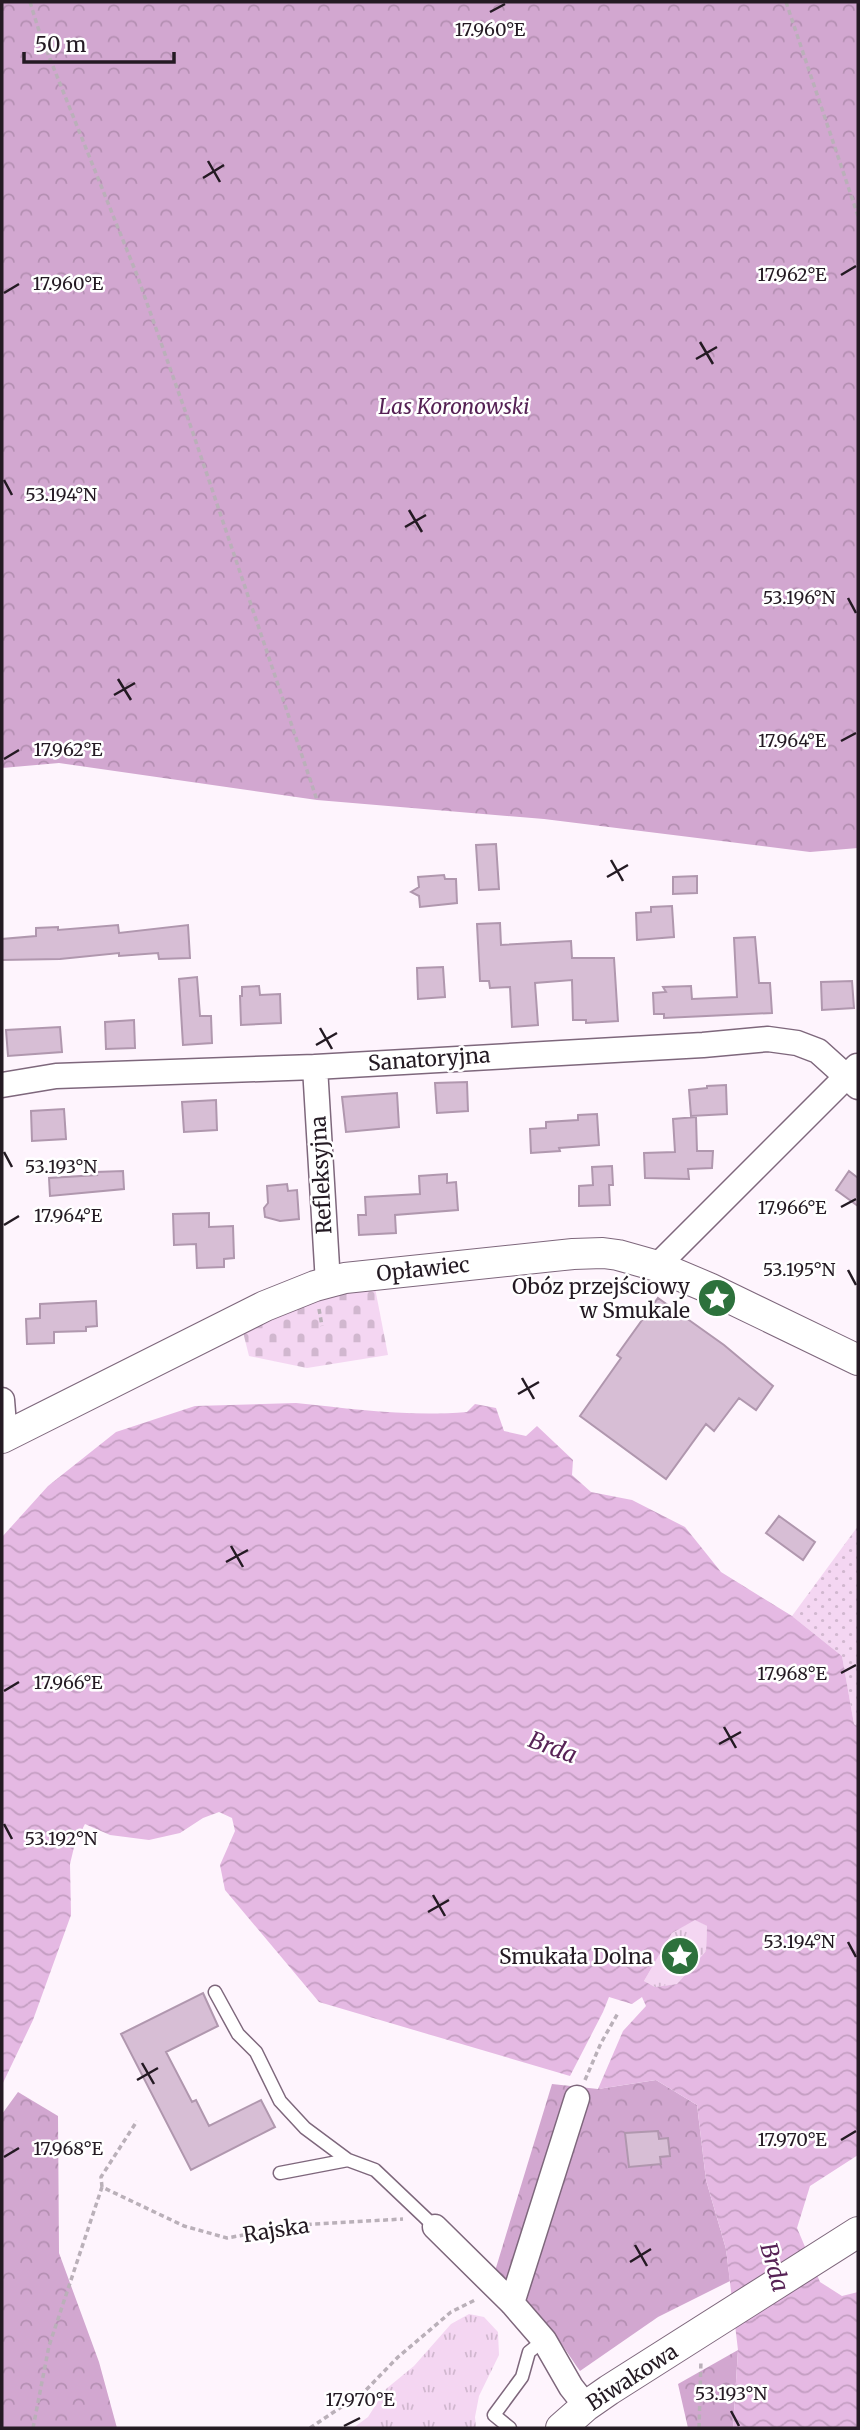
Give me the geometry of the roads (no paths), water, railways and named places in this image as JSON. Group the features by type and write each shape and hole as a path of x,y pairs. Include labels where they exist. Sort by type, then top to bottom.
{"street":[{"name":"Sanatoryjna","path":"2,1085 56,1076 315,1067 768,1039 797,1043 818,1051 854,1076 657,1266"},
{"name":"Refleksyjna","path":"315,1067 328,1283"},
{"name":"Opławiec","path":"3,1437 265,1306 328,1283 397,1272 587,1253 618,1255 657,1266 709,1288 858,1360"},
{"path":"2,1400 3,1437"},
{"path":"505,2297 577,2098"},
{"path":"436,2227 544,2340 571,2388 586,2406"},
{"name":"Biwakowa","path":"561,2428 586,2406 704,2340 858,2232"}],"lane":[{"path":"215,1992 238,2034 256,2052 280,2101 305,2128 348,2160 375,2170 436,2227"},
{"path":"280,2173 348,2160"},
{"path":"510,2428 494,2415 522,2376 529,2352 544,2340"}],"water":[{"name":"Brda","path":"296,1403 424,1414 467,1412 475,1404 496,1408 504,1431 526,1436 537,1426 573,1460 572,1475 591,1492 632,1500 685,1527 721,1572 792,1616 842,1656 854,1724 858,1727 858,2155 810,2186 797,2228 820,2282 842,2296 858,2292 858,2428 733,2428 738,2350 726,2249 706,2180 697,2105 656,2080 598,2089 623,2031 646,2006 642,1997 632,2004 609,1997 570,2076 319,2002 225,1890 220,1865 235,1831 232,1818 219,1812 203,1818 180,1833 149,1840 110,1835 85,1824 75,1843 70,1864 71,1915 33,2020 2,2085 2,1537 48,1486 116,1432 195,1406","holes":["695,1920 707,1926 706,1951 677,1984 655,1987 644,1981 672,1933"]}],"place":[{"name":"Obóz przejściowy w Smukale","path":"717,1298"},
{"name":"Smukała Dolna","path":"680,1956"}],"park label":[{"name":"Las Koronowski","path":"454,406"}]}
